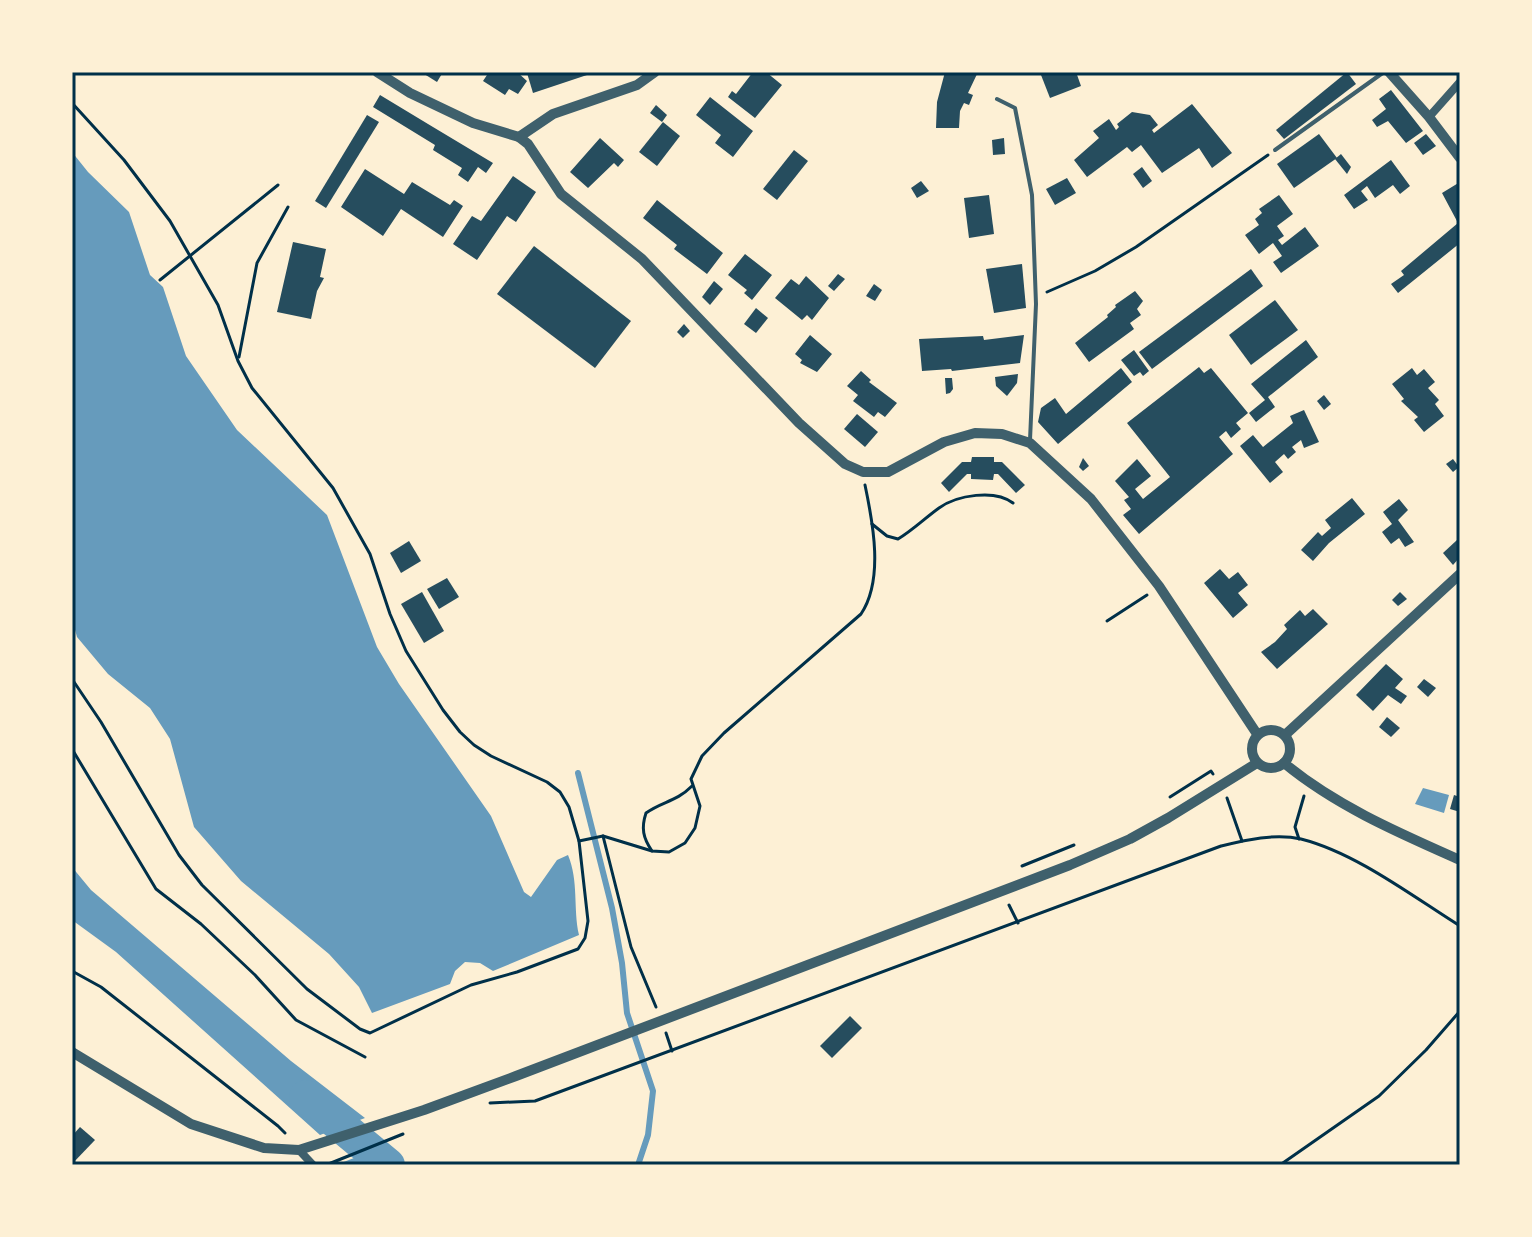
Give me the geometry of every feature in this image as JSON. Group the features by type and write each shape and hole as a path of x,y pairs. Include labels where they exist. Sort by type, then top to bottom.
{"street":[{"path":"377,72 410,93 473,123 519,137 528,144 561,194 642,259 799,423 845,464 863,472 888,472 944,442 975,433 1002,434 1030,443 1091,499 1140,561 1257,734"},
{"path":"519,137 553,114 637,85 655,72"},
{"path":"1386,72 1429,117 1460,158"},
{"path":"1429,117 1460,82"},
{"path":"1285,735 1460,574"},
{"path":"72,1052 191,1124 264,1148 299,1150 424,1110 1070,865 1130,839 1257,763 1273,768 1284,763 1290,753 1285,735 1269,729 1257,734 1251,745 1257,763"},
{"path":"1284,763 1308,784 1386,827 1460,860"},
{"path":"299,1150 313,1165"}],"lane":[{"path":"1275,150 1386,72"},
{"path":"997,99 1015,108 1032,195 1036,296 1030,443"}],"path":[{"path":"72,103 145,186 218,305 238,361 252,388 333,488 370,554 406,651 443,710 474,745 547,782 560,792 569,807 579,841 588,921 585,938 578,949 471,985 370,1033 360,1029 307,989 202,885 179,855 101,722 72,679"},
{"path":"1036,296 1095,271 1136,247 1275,150"},
{"path":"160,280 278,185"},
{"path":"238,361 257,263 288,207"},
{"path":"579,841 603,836 652,851 669,852 685,843 695,828 700,806 692,786 694,770 702,756 724,733 861,614 870,601 874,547 863,472"},
{"path":"872,524 887,536 898,539 941,506 957,500 989,495 1005,496 1013,503"},
{"path":"1107,621 1150,593"},
{"path":"72,749 156,889 201,924 255,975 296,1020 365,1057"},
{"path":"1299,839 1295,827 1308,784"},
{"path":"652,851 645,841 642,826 646,813 656,806 679,799 692,786"},
{"path":"603,836 631,947 658,1012"},
{"path":"484,1104 535,1101 1221,846 1255,838 1299,839 1341,854 1460,926"},
{"path":"72,971 101,987 278,1126 299,1150"},
{"path":"1280,1165 1379,1096 1460,1011"},
{"path":"326,1165 405,1133"}],"water":[{"path":"72,152 129,212 150,275 163,287 186,356 237,430 327,515 377,647 399,684 491,816 524,892 531,897 557,860 568,855 574,875 579,935 493,971 480,963 465,962 455,971 450,984 372,1013 359,987 329,954 241,881 194,827 170,739 150,708 108,674 77,637 72,619"},
{"path":"1423,788 1449,795 1444,813 1415,804"},
{"path":"72,867 91,890 291,1061 365,1118 320,1135 116,952 72,920"},
{"path":"380,1148 406,1165 341,1163"}],"building":[{"path":"421,72 443,72 437,82"},
{"path":"489,72 517,72 527,81 518,94 509,89 505,95 483,81"},
{"path":"530,72 596,72 533,93 527,73"},
{"path":"753,72 766,72 782,85 755,118 728,97 732,91 736,94"},
{"path":"945,72 978,72 968,93 973,95 969,105 964,103 960,111 959,128 936,128 937,102"},
{"path":"1076,72 1081,86 1050,98 1041,75"},
{"path":"1347,72 1356,84 1284,139 1276,130"},
{"path":"1391,90 1423,131 1406,143 1388,121 1377,127 1372,120 1386,109 1379,99"},
{"path":"380,95 493,163 486,173 478,167 468,182 458,175 462,168 433,150 435,145 373,107"},
{"path":"710,97 753,131 733,157 715,143 721,135 696,115"},
{"path":"1192,104 1232,153 1212,168 1199,148 1162,173 1141,145 1132,152 1127,147 1087,177 1074,160 1099,138 1093,131 1109,119 1116,130 1119,127 1117,124 1132,112 1150,115 1158,125 1152,130 1154,133"},
{"path":"656,105 667,115 662,122 650,113"},
{"path":"367,115 379,122 326,208 315,201"},
{"path":"663,122 680,136 657,166 639,152"},
{"path":"1319,134 1337,158 1294,188 1277,164"},
{"path":"1426,134 1436,146 1423,155 1414,143"},
{"path":"600,138 624,160 618,167 614,163 588,188 570,172"},
{"path":"1004,138 1005,154 993,155 992,140"},
{"path":"794,150 808,161 777,200 763,189"},
{"path":"1341,154 1351,167 1347,174 1335,159"},
{"path":"1391,160 1410,186 1400,194 1393,185 1375,198 1367,186 1361,191 1368,200 1354,209 1344,195"},
{"path":"1142,167 1152,181 1143,188 1133,174"},
{"path":"365,169 404,194 412,182 450,205 454,200 463,206 443,237 401,209 383,236 341,207"},
{"path":"513,176 536,192 516,222 507,216 477,260 453,244 472,216 481,221"},
{"path":"1067,178 1076,193 1055,205 1046,189"},
{"path":"921,181 929,191 917,198 911,188"},
{"path":"1460,182 1460,243 1398,293 1391,284 1404,275 1401,271 1458,223 1442,193"},
{"path":"989,195 994,234 969,238 964,198"},
{"path":"1279,195 1293,214 1277,226 1284,236 1278,240 1282,245 1305,227 1319,246 1281,273 1273,262 1282,256 1273,243 1259,254 1245,235 1259,225 1255,219 1262,213 1259,209"},
{"path":"657,200 723,253 707,274 674,249 677,245 643,218"},
{"path":"293,242 326,249 320,277 324,278 317,291 311,319 277,312"},
{"path":"534,246 631,321 595,368 497,294"},
{"path":"745,254 772,275 752,300 744,293 747,290 728,275"},
{"path":"1022,264 1026,308 994,313 986,269"},
{"path":"1251,269 1263,286 1152,369 1139,352"},
{"path":"838,274 845,279 834,291 828,286"},
{"path":"806,276 829,298 812,320 807,315 802,320 775,298 791,279 799,285"},
{"path":"714,281 723,289 710,305 702,297"},
{"path":"874,284 882,290 875,301 866,296"},
{"path":"1135,291 1143,301 1137,309 1141,315 1130,323 1134,329 1089,362 1075,343 1108,317 1115,305"},
{"path":"1275,300 1298,330 1251,365 1229,335"},
{"path":"756,308 768,318 756,333 744,324"},
{"path":"684,324 690,331 683,338 677,332"},
{"path":"810,335 832,354 817,372 800,363 802,360 795,354"},
{"path":"1024,335 1020,363 952,371 922,371 919,339 983,336 984,340"},
{"path":"1306,340 1318,357 1268,397 1275,407 1256,422 1249,413 1265,400 1251,384"},
{"path":"1134,350 1149,371 1143,376 1140,372 1134,376 1121,360"},
{"path":"1199,367 1204,373 1211,368 1248,413 1236,423 1241,429 1231,438 1226,431 1219,437 1233,454 1139,534 1123,515 1131,509 1124,500 1129,497 1115,481 1137,459 1151,476 1135,489 1143,499 1170,477 1127,423"},
{"path":"1121,368 1132,382 1058,444 1038,422 1041,408 1055,398 1066,414"},
{"path":"1412,368 1417,375 1424,369 1435,382 1428,388 1439,400 1435,404 1444,416 1424,432 1414,420 1418,417 1401,401 1404,399 1392,384"},
{"path":"861,371 871,380 869,382 897,403 885,417 878,412 874,417 853,401 858,395 847,386"},
{"path":"1018,374 1017,383 1007,396 996,386 995,377"},
{"path":"945,378 952,378 953,389 946,394"},
{"path":"1324,395 1331,404 1324,410 1317,401"},
{"path":"1304,410 1319,442 1304,448 1301,440 1292,447 1296,452 1288,459 1284,454 1275,462 1283,472 1270,483 1240,446 1253,435 1263,447 1293,423 1290,416"},
{"path":"857,414 878,432 865,447 844,429"},
{"path":"972,457 994,457 994,462 1002,462 1025,485 1016,493 998,474 994,474 993,480 971,479 971,474 967,474 949,492 941,483 962,462 971,462"},
{"path":"1083,458 1089,466 1083,471 1079,467"},
{"path":"1453,459 1459,467 1453,472 1446,464"},
{"path":"1352,498 1365,514 1329,543 1313,561 1301,550 1318,532 1322,536 1331,528 1325,520"},
{"path":"1399,499 1408,510 1398,520 1414,542 1405,547 1399,538 1391,544 1382,532 1392,524 1383,512"},
{"path":"1457,540 1460,543 1460,557 1453,565 1443,553"},
{"path":"409,541 421,561 401,573 390,553"},
{"path":"1220,569 1229,579 1238,572 1248,585 1238,593 1248,605 1233,618 1204,583"},
{"path":"447,578 459,597 439,609 427,589"},
{"path":"422,592 444,631 424,643 401,604"},
{"path":"1400,592 1407,599 1398,606 1392,600"},
{"path":"1313,609 1328,624 1277,669 1261,652 1275,642 1287,629 1284,625 1300,610 1305,616"},
{"path":"1386,664 1403,679 1395,688 1407,696 1401,704 1388,695 1373,711 1356,695"},
{"path":"1424,679 1436,688 1428,697 1417,687"},
{"path":"1387,717 1400,728 1391,737 1379,727"},
{"path":"1454,795 1460,797 1460,812 1450,809"},
{"path":"850,1016 862,1028 832,1058 820,1046"},
{"path":"80,1127 95,1140 72,1164 72,1136"}],"waterway":[{"path":"578,773 612,908 627,1013 653,1091 648,1135 638,1165"},
{"path":"306,1097 388,1165"}]}
